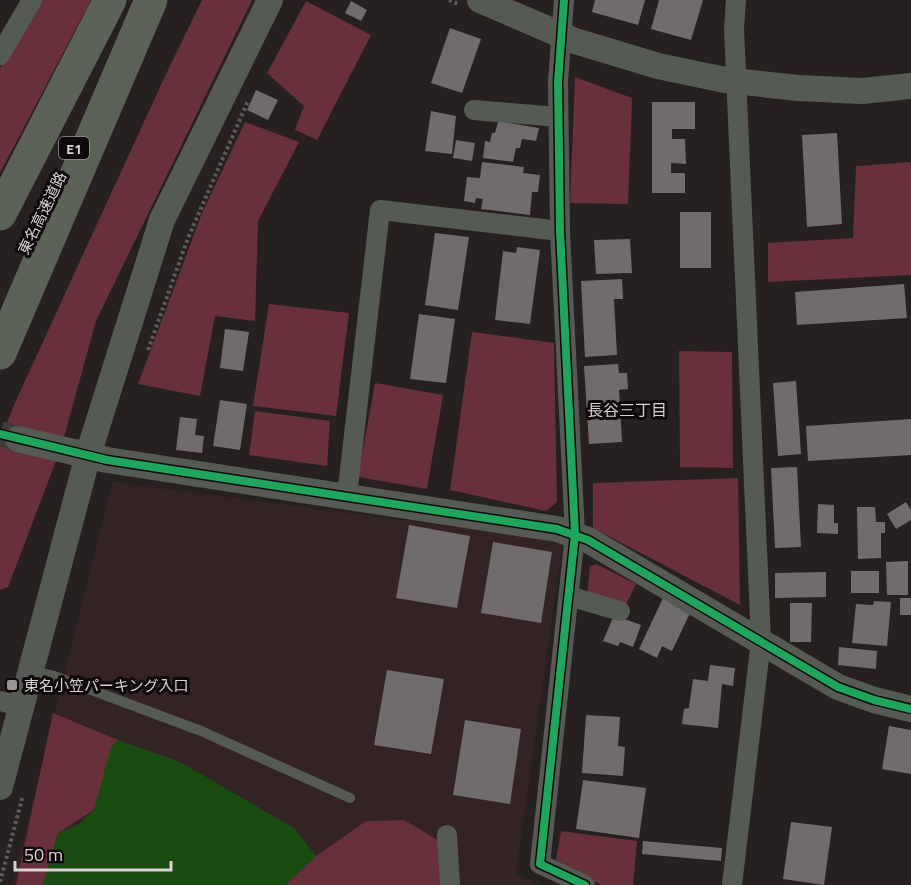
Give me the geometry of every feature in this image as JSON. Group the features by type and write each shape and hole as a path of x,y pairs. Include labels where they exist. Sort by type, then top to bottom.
{"highway":[{"name":"E1","path":"0,214 110,0"},
{"name":"東名高速道路","path":"0,298 151,0"},
{"path":"0,353 151,0"}],"street":[{"path":"0,55 32,0"},
{"path":"0,787 11,704 32,671 88,454 162,220 270,0"},
{"path":"480,0 575,41 658,66 725,80 798,88 862,91 911,86"},
{"path":"564,0 558,82 560,231 575,534 540,864 585,885"},
{"path":"732,885 761,640 734,29 736,0"},
{"path":"474,110 558,117"},
{"path":"347,496 380,210 560,231"},
{"path":"18,439 107,460 556,529 575,534 761,640 838,687 874,700 911,709"},
{"path":"568,596 620,611"},
{"path":"447,835 450,885"}],"lane":[{"path":"32,671 54,676 201,731 350,798"}],"path":[{"path":"144,360 188,238 250,97"}],"shaded area":[{"path":"32,0 91,0 0,173 0,68"},
{"path":"202,0 252,0 96,321 61,448 8,587 0,590 0,439"},
{"path":"306,1 371,35 317,140 295,130 304,106 267,73"},
{"path":"575,77 632,98 628,204 570,203"},
{"path":"245,122 299,142 258,221 255,321 215,316 200,396 138,384 202,213"},
{"path":"911,162 911,275 768,282 768,243 853,238 856,166"},
{"path":"269,304 349,313 336,416 253,406"},
{"path":"472,332 554,343 557,502 546,511 450,490"},
{"path":"679,351 732,352 733,468 680,467"},
{"path":"375,383 443,395 427,489 358,477"},
{"path":"255,411 330,421 327,466 249,455"},
{"path":"738,478 740,605 593,528 593,483"},
{"path":"112,482 563,541 516,873 539,885 12,885"},
{"path":"596,564 636,584 626,605 587,594 590,566"},
{"path":"53,713 118,740 94,810 58,833 43,885 16,885"},
{"path":"118,740 180,762 294,828 316,856 285,885 43,885 58,833 79,824 94,810 111,747"},
{"path":"404,820 446,845 448,885 285,885 316,856 366,821"},
{"path":"561,831 637,841 633,885 601,885 556,860"}],"building":[{"path":"595,0 645,0 638,25 592,12"},
{"path":"659,0 703,0 691,40 651,29"},
{"path":"351,1 367,10 361,21 345,13"},
{"path":"450,28 481,39 462,93 431,83"},
{"path":"256,90 278,100 268,120 247,110"},
{"path":"652,102 695,102 695,129 672,129 672,139 685,139 686,164 671,163 671,173 685,173 685,193 652,193"},
{"path":"431,111 456,116 452,154 425,151"},
{"path":"498,121 539,128 536,141 522,139 520,148 516,148 513,162 483,158 485,141 490,142"},
{"path":"837,133 842,224 807,227 802,135"},
{"path":"456,140 475,143 472,161 453,158"},
{"path":"482,162 524,167 523,173 540,175 538,192 532,192 530,215 481,209 483,199 476,198 475,203 464,201 467,177 480,178"},
{"path":"680,212 711,212 711,268 680,268"},
{"path":"435,233 469,237 458,310 425,305"},
{"path":"630,239 632,273 596,274 594,240"},
{"path":"517,247 540,250 530,324 495,320 503,251 516,253"},
{"path":"622,279 623,299 614,299 617,355 585,357 581,281"},
{"path":"904,284 907,318 797,325 795,292"},
{"path":"419,314 455,319 446,383 410,379"},
{"path":"225,329 249,332 243,371 220,368"},
{"path":"618,364 619,373 627,373 628,389 619,390 622,442 589,444 584,366"},
{"path":"796,381 801,454 778,456 773,383"},
{"path":"220,400 247,404 240,450 213,446"},
{"path":"180,417 197,419 195,435 204,436 202,453 176,450"},
{"path":"911,419 911,455 808,461 806,426"},
{"path":"797,467 801,547 775,548 771,468"},
{"path":"906,502 911,510 911,520 896,529 887,514"},
{"path":"818,504 834,505 834,523 838,523 838,534 817,533"},
{"path":"857,507 875,507 876,522 885,522 885,533 881,533 881,558 858,559"},
{"path":"409,525 470,536 457,608 396,598"},
{"path":"493,542 552,552 541,623 481,613"},
{"path":"908,561 908,595 887,595 886,562"},
{"path":"851,571 879,571 879,593 851,593"},
{"path":"826,572 826,597 775,598 775,573"},
{"path":"663,598 691,611 672,651 662,646 657,658 639,649"},
{"path":"900,598 911,598 911,615 900,615"},
{"path":"874,601 891,602 887,646 852,643 856,604 873,605"},
{"path":"790,603 812,603 811,642 790,642"},
{"path":"614,615 641,625 633,647 620,642 618,646 603,641"},
{"path":"839,647 877,651 876,669 838,665"},
{"path":"710,665 735,668 733,686 722,684 718,728 682,724 684,709 689,708 693,679 708,681"},
{"path":"387,670 444,679 431,754 374,745"},
{"path":"586,715 620,717 618,746 625,747 623,776 582,773"},
{"path":"465,720 521,729 510,804 453,795"},
{"path":"889,726 911,730 911,774 882,769"},
{"path":"583,780 646,788 639,838 576,829"},
{"path":"791,822 832,827 824,885 783,879"},
{"path":"643,841 722,848 721,861 642,854"}],"tunnel":[{"path":"0,434 18,439"}],"cycle path":[{"path":"564,0 558,82 560,231 575,534 540,864 585,885"},
{"path":"0,434 107,460 557,529 588,540 838,687 874,700 911,709"}],"place":[{"name":"東名小笠パーキング入口","path":"12,685"}],"district":[{"name":"長谷三丁目","path":"627,410"}]}
